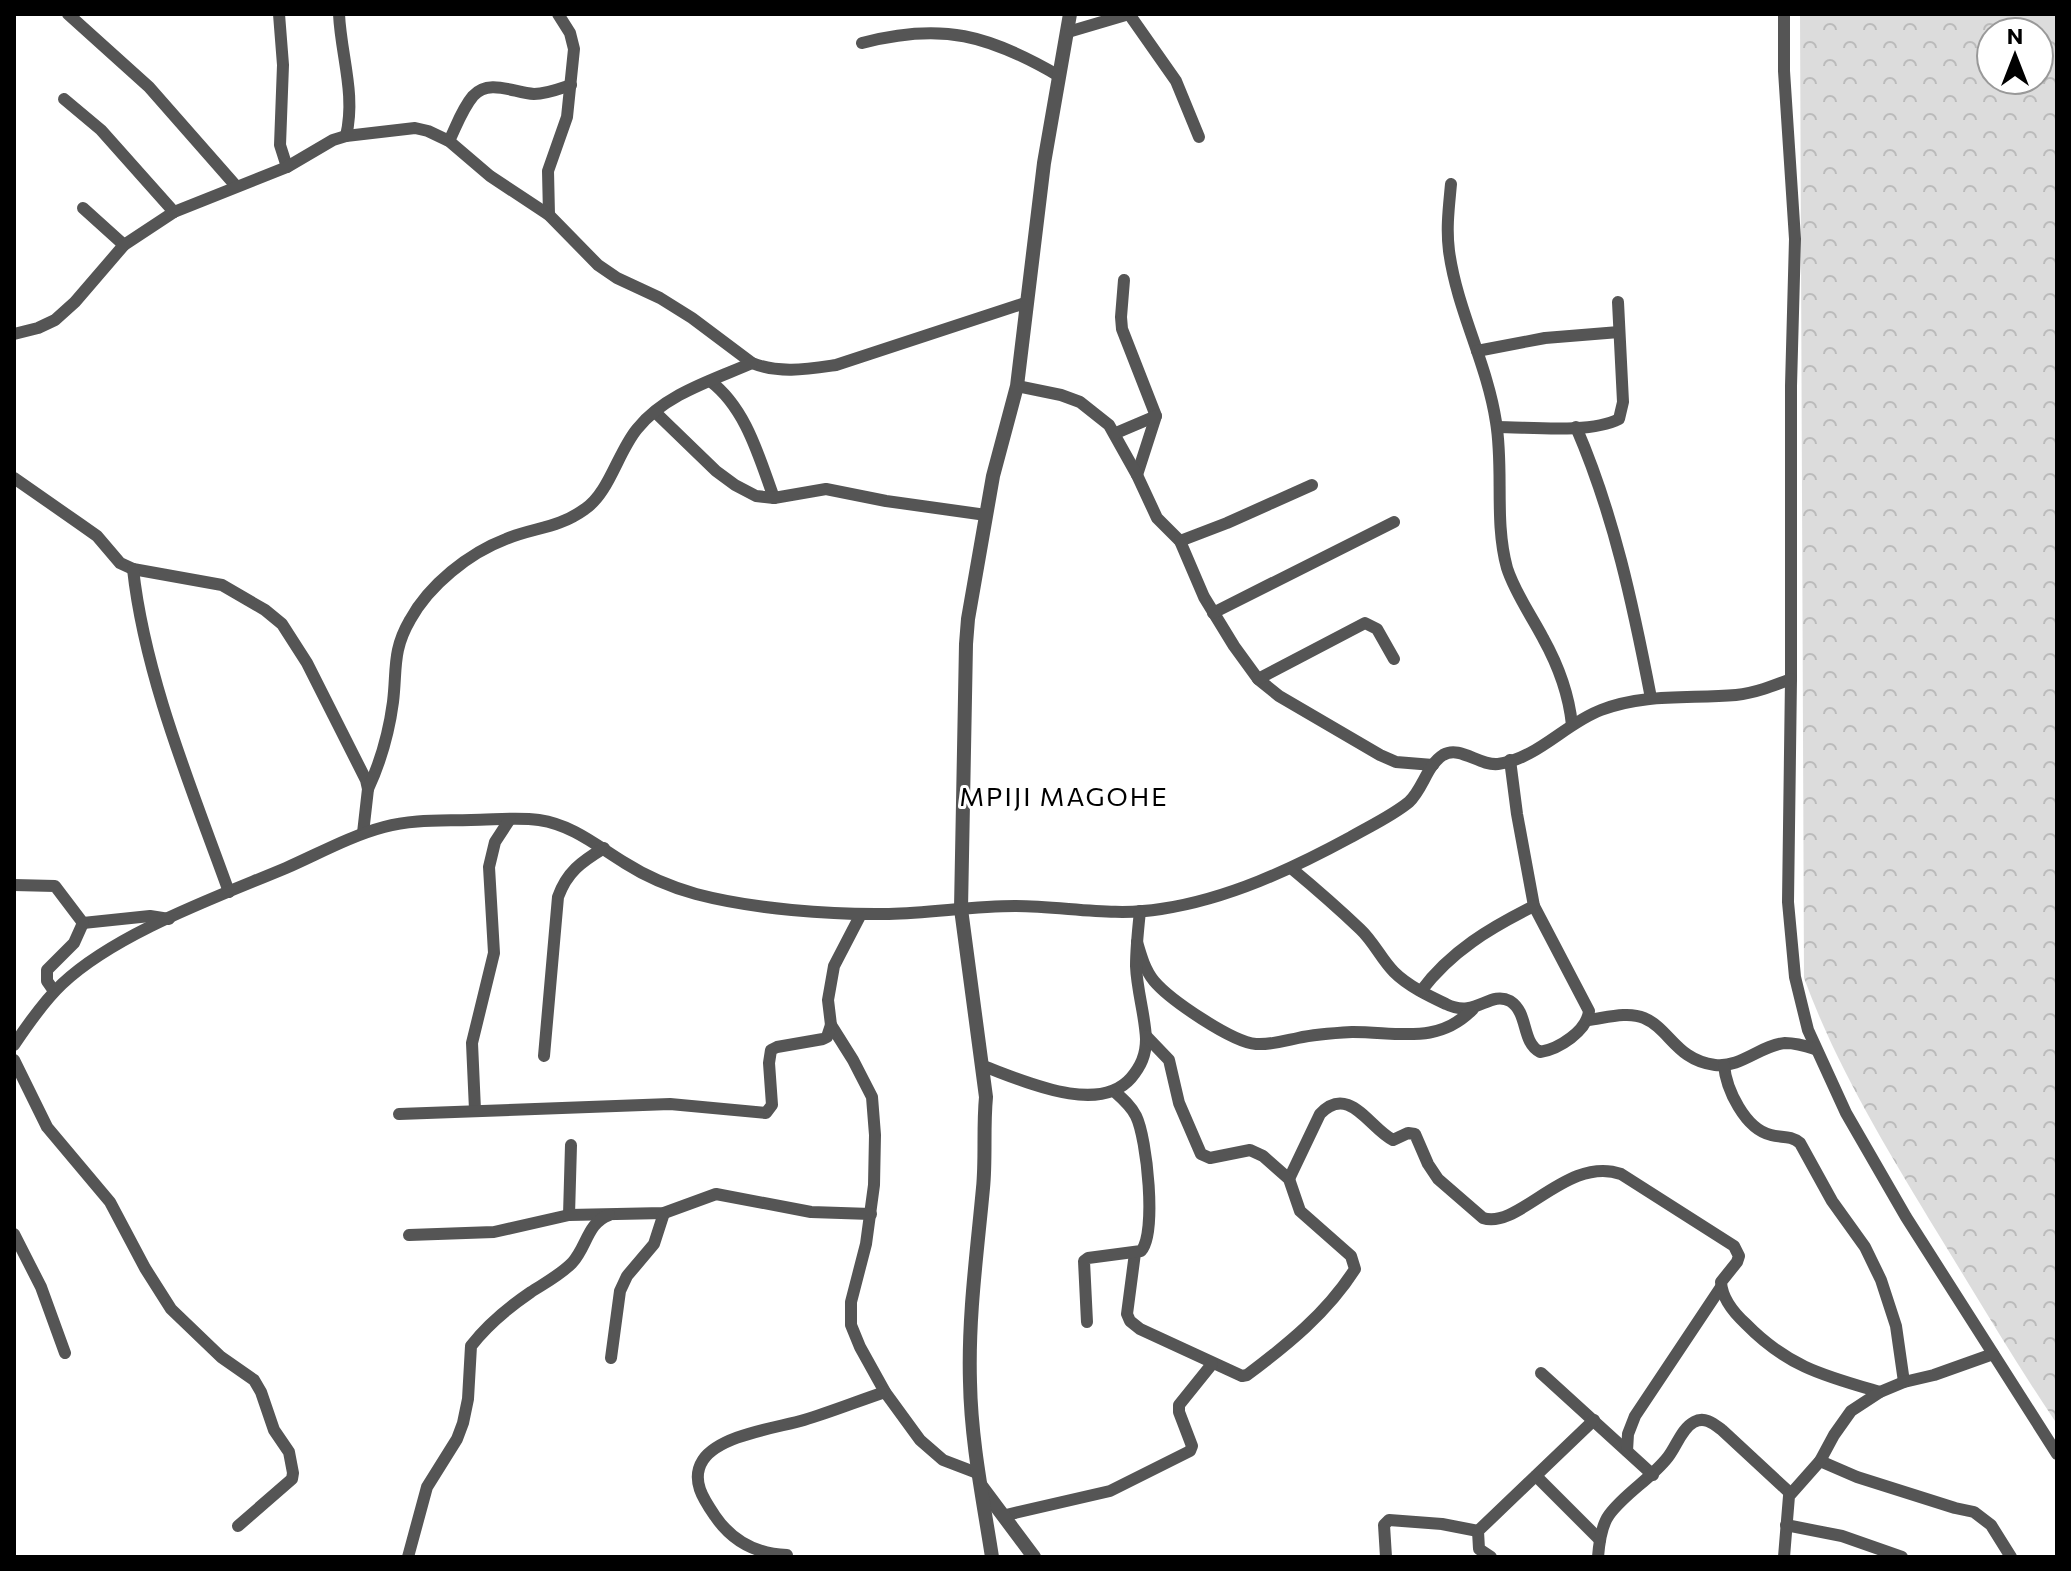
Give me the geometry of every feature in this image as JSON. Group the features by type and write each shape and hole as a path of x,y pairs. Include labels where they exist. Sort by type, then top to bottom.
{"street":[{"path":"68,14 149,87 236,186"},
{"path":"279,14 283,65 280,145 287,167"},
{"path":"339,14 350,83 350,118 346,136"},
{"path":"549,215 548,171 550,158 567,117 574,49 570,33 558,14"},
{"path":"992,1557 979,1479 970,1383 986,1097 961,909 966,644 986,515 1017,386 1044,163 1070,14"},
{"path":"1068,32 1129,14 1176,81 1199,137"},
{"path":"1784,14 1784,71 1795,239 1791,386 1788,926 1795,977 1815,1049 1881,1175 2057,1454"},
{"path":"862,43 907,33 954,34 987,40 1020,52 1059,76"},
{"path":"449,141 468,104 484,88 499,87 535,94 571,85"},
{"path":"64,99 101,130 174,212"},
{"path":"14,334 55,320 75,302 124,245 174,212 287,167 333,140 415,128 449,141 490,176 549,215 598,265 692,318 752,363 779,370 836,365 1025,303"},
{"path":"1451,184 1447,228 1449,249 1459,296 1489,383 1497,427 1507,565 1513,585 1545,641 1563,684 1572,725"},
{"path":"83,208 124,245"},
{"path":"1124,280 1122,329 1156,416 1137,475"},
{"path":"1497,427 1576,427 1619,419 1623,402 1618,302"},
{"path":"1477,351 1545,338 1619,332"},
{"path":"363,833 368,789 389,725 398,647 411,617 427,596 490,546 525,533 554,527 589,506 599,496 636,430 655,412 681,394 752,363"},
{"path":"710,381 723,391 740,416 774,498"},
{"path":"1017,386 1080,402 1116,433 1157,518 1180,541 1213,613 1258,679 1279,696 1380,755 1396,762 1433,765"},
{"path":"655,412 693,451 735,485 756,496 774,498 826,489 986,515"},
{"path":"1116,433 1156,416"},
{"path":"1576,427 1619,545 1651,698"},
{"path":"14,478 89,530 120,563 133,569 222,585 265,610 282,624 307,663 368,789"},
{"path":"1180,541 1312,485"},
{"path":"1213,613 1394,522"},
{"path":"133,569 138,614 163,705 229,892"},
{"path":"1258,679 1365,623 1377,629 1394,659"},
{"path":"16,1040 54,991 95,959 169,919 229,892 363,833 404,822 538,820 583,835 649,876 702,895 755,904 861,914 1041,907 1140,911 1206,900 1291,868 1362,831 1408,802 1421,788 1440,757 1454,752 1488,764 1510,760 1599,710 1651,698 1737,695 1791,679"},
{"path":"1137,942 1147,970 1165,992 1242,1042 1274,1044 1321,1034 1352,1032 1421,1035 1450,1028 1473,1009 1495,999 1511,1002 1521,1013 1531,1045 1540,1052 1554,1048 1585,1027 1588,1020 1587,1003 1534,906 1510,760"},
{"path":"475,1110 472,1043 494,953 489,867 495,842 510,819"},
{"path":"544,1056 558,897 575,866 604,848"},
{"path":"1291,868 1361,929 1394,973 1449,1006 1473,1009"},
{"path":"14,885 55,886 83,923"},
{"path":"1421,991 1435,972 1471,941 1534,906"},
{"path":"983,1066 1037,1086 1099,1095 1115,1092 1140,1067 1145,1055 1146,1036 1136,968 1140,911"},
{"path":"399,1114 679,1104 766,1113 772,1105 771,1050 823,1039 829,1033 828,987 834,966 861,914"},
{"path":"83,923 150,916 169,919"},
{"path":"54,991 47,981 47,970 74,943 83,923"},
{"path":"1588,1020 1633,1015 1643,1017 1682,1051 1702,1062 1724,1065 1784,1043 1815,1049"},
{"path":"831,1025 872,1097 876,1158 871,1214 850,1315 860,1347 885,1392 920,1440 935,1455 979,1479 1034,1557"},
{"path":"1135,1253 1127,1314 1130,1321 1140,1329 1173,1342 1236,1375 1247,1375 1317,1318 1355,1269 1351,1256 1300,1211 1289,1179 1263,1156 1250,1150 1210,1158 1201,1154 1184,1116 1169,1060 1146,1036"},
{"path":"14,1060 47,1127 110,1202 171,1309 221,1357 254,1380 261,1392 274,1430 289,1452 292,1479 238,1526"},
{"path":"1724,1065 1726,1082 1736,1103 1759,1130 1769,1135 1792,1137 1800,1143 1832,1201 1865,1247 1889,1299 1899,1338 1904,1382"},
{"path":"1087,1322 1084,1261 1135,1253 1145,1246 1148,1239 1147,1156 1137,1117 1115,1092"},
{"path":"1289,1179 1320,1114 1328,1105 1337,1104 1359,1111 1381,1133 1393,1140 1408,1133 1415,1134 1438,1179 1483,1218 1491,1220 1509,1214 1591,1171 1610,1171 1621,1174 1734,1246 1739,1256 1737,1262 1724,1276 1721,1287 1635,1416 1628,1434 1627,1451"},
{"path":"569,1215 571,1145"},
{"path":"409,1235 494,1232 569,1215 664,1213 708,1196 725,1194 800,1210 839,1215 871,1214"},
{"path":"408,1557 427,1487 457,1439 463,1423 468,1399 471,1346 503,1312 571,1264 582,1251 597,1221 616,1213"},
{"path":"611,1358 620,1291 627,1276 654,1244 664,1213"},
{"path":"14,1234 41,1287 65,1353"},
{"path":"1721,1287 1737,1315 1775,1352 1812,1371 1880,1392"},
{"path":"1784,1557 1790,1493 1820,1461 1851,1411 1880,1392 1904,1382 1993,1354"},
{"path":"1006,1515 1110,1491 1190,1451 1192,1446 1179,1405 1212,1364"},
{"path":"1541,1373 1653,1475"},
{"path":"787,1555 767,1554 729,1535 705,1500 698,1482 699,1470 710,1453 748,1428 804,1420 885,1392"},
{"path":"1491,1557 1479,1549 1478,1531 1594,1420"},
{"path":"1598,1557 1608,1516 1653,1475 1674,1451 1691,1424 1707,1420 1722,1430 1790,1493"},
{"path":"1820,1461 1857,1477 1974,1512 1991,1525 2011,1557"},
{"path":"1536,1476 1600,1540"},
{"path":"1386,1557 1384,1525 1389,1520 1442,1524 1478,1531"},
{"path":"1786,1525 1842,1536 1902,1557"}],"green space":[{"path":"1800,14 2057,14 2057,1424 1882,1140 1817,1011 1804,978"}],"district":[{"name":"MPIJI MAGOHE","path":"1064,795"}]}
